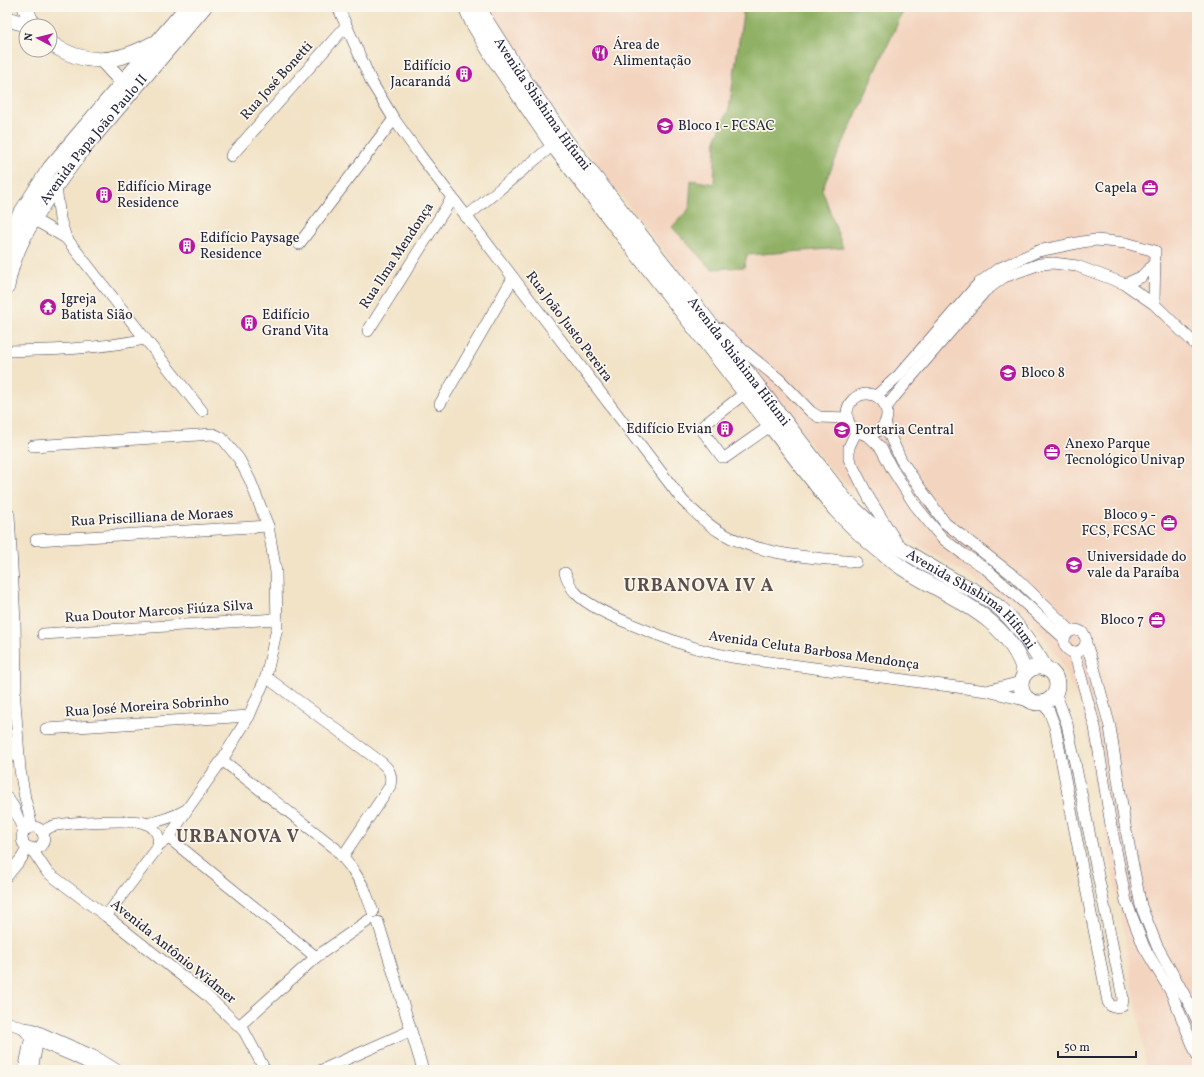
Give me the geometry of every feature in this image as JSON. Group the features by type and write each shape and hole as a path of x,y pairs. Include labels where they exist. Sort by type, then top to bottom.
{"street":[{"path":"25,7 30,18"},
{"name":"Avenida Papa João Paulo II","path":"7,287 22,239 33,219 127,87 157,41 187,7"},
{"name":"Avenida Papa João Paulo II","path":"7,241 12,218 50,168 204,7"},
{"name":"Rua João Justo Pereira","path":"338,7 372,83 394,119 466,217 683,501 708,524 720,532 755,548 777,553 856,562"},
{"name":"Avenida Shishima Hifumi","path":"466,7 495,60 553,144 770,426 840,504 874,527 901,548 951,579 973,590 1005,613 1046,669"},
{"name":"Avenida Shishima Hifumi","path":"479,7 486,21 512,62 566,141 697,308 872,546 904,569 980,613 1001,630 1016,652 1022,664 1023,678"},
{"path":"7,19 18,22"},
{"name":"Rua José Bonetti","path":"231,156 346,26"},
{"path":"58,48 67,53 102,60 122,57 139,51 157,41"},
{"path":"102,60 127,87"},
{"path":"299,244 394,119"},
{"path":"466,217 553,144"},
{"path":"56,187 60,219 66,238 180,381 202,411"},
{"name":"Rua Ilma Mendonça","path":"368,331 452,198"},
{"path":"12,218 33,219 66,238"},
{"path":"876,396 898,376 978,284 998,269 1038,252 1096,240 1126,244 1155,251 1154,304"},
{"path":"886,408 985,291 1004,277 1030,267 1053,263 1077,266 1125,284 1154,304 1197,346"},
{"path":"1125,284 1141,277 1154,264"},
{"path":"440,404 513,278"},
{"path":"697,308 743,350 780,380 811,412 819,417 847,418"},
{"path":"7,352 69,350 145,339"},
{"path":"745,393 704,424 702,430 722,456 726,457 770,426"},
{"path":"860,433 871,434 877,432 885,423 887,415 886,408 884,403 876,396 865,394 858,396 849,405 847,418 852,428 860,433 871,438 881,448 892,469 915,505 942,538 989,571 1068,635"},
{"path":"885,423 901,460 945,523 1014,576 1068,635"},
{"path":"860,433 849,447 849,459 869,498 901,548"},
{"path":"33,446 213,434 222,438 239,459 250,480 268,526 276,572 276,628 266,677 249,716 222,760 188,808 106,916"},
{"path":"7,515 17,735 22,786 33,830"},
{"name":"Rua Priscilliana de Moraes","path":"36,540 268,526"},
{"name":"Avenida Celuta Barbosa Mendonça","path":"565,573 574,591 599,609 618,619 667,639 706,652 732,657 987,691 1036,702"},
{"name":"Rua Doutor Marcos Fiúza Silva","path":"43,634 277,619"},
{"path":"1086,644 1081,650 1074,652 1070,651 1065,646 1068,635 1078,630 1084,634 1110,727 1125,825 1141,906 1157,946 1197,1020"},
{"path":"1074,652 1095,727 1111,824 1126,901 1144,946 1171,992 1197,1055"},
{"path":"1035,667 1046,669 1054,676 1056,681 1055,692 1067,724 1123,998 1122,1006 1118,1007 1110,1005 1108,1002 1055,727 1049,711 1022,693 1023,678 1035,667"},
{"path":"7,674 14,688"},
{"path":"266,677 382,763 389,770 391,778 390,786 342,856"},
{"name":"Avenida Celuta Barbosa Mendonça","path":"987,691 1023,678"},
{"path":"1036,702 1052,697 1055,692"},
{"name":"Rua José Moreira Sobrinho","path":"46,729 249,716"},
{"path":"7,760 10,756 17,735"},
{"path":"222,760 335,848 364,888 407,1016 410,1031 423,1070"},
{"path":"7,797 33,830 44,838 42,844 47,872"},
{"path":"42,844 36,848 29,848 23,842 23,835 33,830 64,824 121,821 146,824 174,817 188,808"},
{"path":"146,824 155,830 163,841 316,957"},
{"path":"7,876 29,848"},
{"name":"Avenida Antônio Widmer","path":"29,848 47,872 106,916 205,994 244,1031 265,1070"},
{"path":"239,1026 316,957 373,918"},
{"path":"7,1022 102,1070"},
{"path":"322,1070 410,1031"},
{"path":"24,1070 32,1034"},
{"path":"32,1034 32,1070"},
{"path":"32,1034 96,1057 117,1070"}],"shaded area":[{"name":"Universidade do vale da Paraíba","path":"489,7 1197,7 1197,1070 1147,1070 1124,933 1082,709 1059,659 1044,636 1029,620 996,593 905,536 826,465 717,319 603,173 551,103"}],"green space":[{"path":"744,7 905,7 822,189 843,248 747,255 744,267 711,269 672,227 689,209 691,180 714,184 716,138 729,109"}],"place":[{"name":"Área de Alimentação","path":"600,53"},
{"name":"Edifício Jacarandá","path":"464,74"},
{"name":"Bloco 1 - FCSAC","path":"665,126"},
{"name":"Capela","path":"1150,188"},
{"name":"Edifício Mirage Residence","path":"104,195"},
{"name":"Edifício Paysage Residence","path":"187,246"},
{"name":"Igreja Batista Sião","path":"48,307"},
{"name":"Edifício Grand Vita","path":"249,323"},
{"name":"Bloco 8","path":"1008,373"},
{"name":"Edifício Evian","path":"725,429"},
{"name":"Portaria Central","path":"842,430"},
{"name":"Anexo Parque Tecnológico Univap","path":"1052,452"},
{"name":"Bloco 9 - FCS, FCSAC","path":"1169,523"},
{"name":"Universidade do vale da Paraíba","path":"1074,565"},
{"name":"Bloco 7","path":"1157,620"}],"district":[{"name":"URBANOVA IV A","path":"699,586"},
{"name":"URBANOVA V","path":"238,837"}]}
